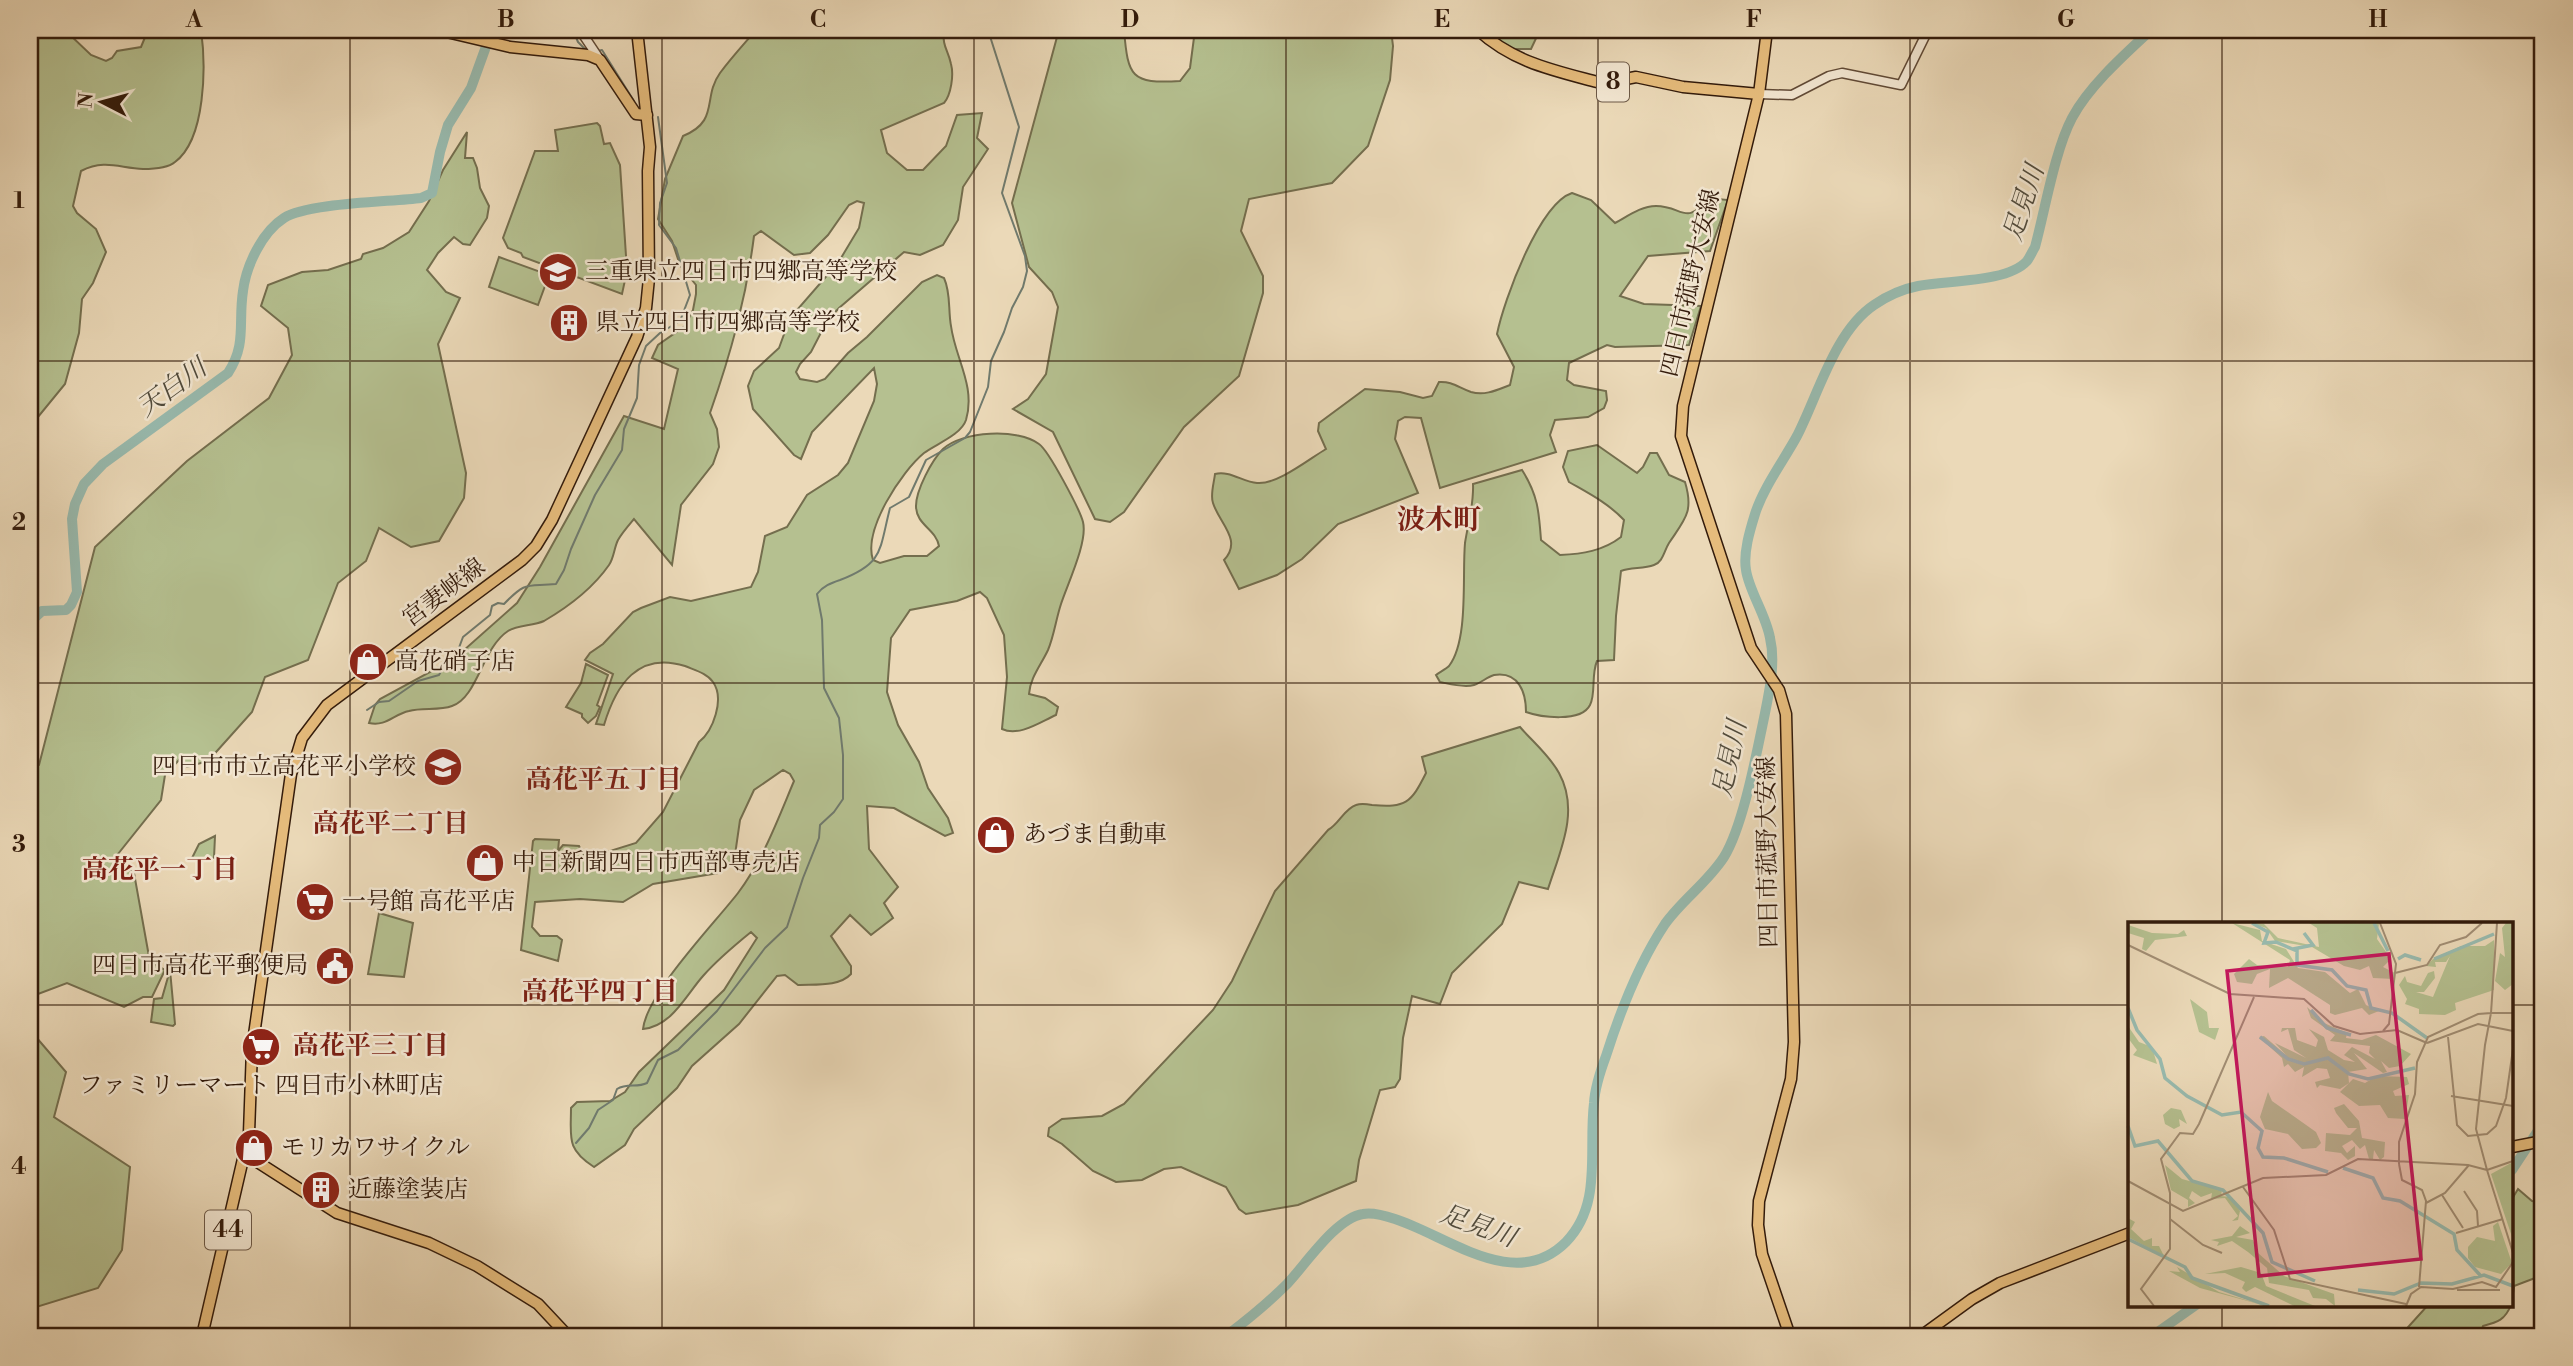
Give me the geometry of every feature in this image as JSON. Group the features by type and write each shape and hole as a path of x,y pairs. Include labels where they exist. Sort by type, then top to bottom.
{"main road":[{"path":"438,30 493,44 587,55 600,60 636,114 647,115"},
{"name":"宮妻峡線","path":"202,1336 244,1157 251,1115 252,1049 297,748 307,729 327,705 522,560 536,546 552,520 628,358 646,308 649,278 650,147 637,30"},
{"name":"8","path":"1478,30 1497,47 1515,57 1597,82 1636,77 1684,87 1759,94"},
{"name":"四日市菰野大安線","path":"1767,30 1759,94 1681,421 1684,449 1751,648 1783,699 1786,722 1794,1042 1789,1091 1759,1201 1758,1226 1762,1254 1790,1336"},
{"path":"2517,1146 2541,1141"},
{"path":"244,1157 256,1161 337,1213 429,1243 477,1266 538,1304 568,1336"},
{"path":"1921,1336 1972,1299 2000,1283 2128,1234"}],"street":[{"path":"580,30 600,60"},
{"path":"1759,94 1792,95 1829,76 1842,74 1901,85 1928,30"}],"green space":[{"path":"30,30 68,30 91,55 106,61 117,51 141,47 148,30 201,30 203,81 202,100 193,137 175,162 168,166 143,169 97,165 81,171 73,206 77,213 96,229 106,252 93,283 82,299 79,333 65,384 30,423"},
{"path":"756,30 944,30 952,74 950,90 944,103 881,130 887,153 907,170 923,170 946,146 957,115 982,113 977,138 988,149 963,187 958,220 943,245 920,255 904,252 839,308 827,321 811,352 796,372 800,379 817,382 825,379 848,353 922,282 937,275 944,278 948,290 953,338 967,384 966,420 954,435 924,453 895,487 874,533 871,548 873,560 880,563 904,556 927,556 939,546 934,535 919,518 916,506 919,492 925,476 943,449 963,438 976,435 1018,435 1039,444 1050,457 1081,515 1083,541 1050,645 1034,677 1029,694 1045,698 1058,707 1056,715 1029,728 1015,731 1002,729 1007,677 1004,635 987,598 980,592 957,601 910,610 891,638 887,692 898,725 919,762 928,788 948,818 953,833 945,836 894,808 867,806 869,849 898,887 884,903 893,918 871,935 850,915 831,936 851,966 851,974 840,981 819,985 798,985 785,975 777,976 739,1024 692,1066 677,1088 634,1129 625,1145 594,1167 574,1148 571,1108 577,1102 610,1101 625,1092 639,1072 724,990 757,938 751,932 708,970 678,1009 662,1022 643,1029 647,1014 668,978 738,893 755,867 794,781 790,774 783,770 754,790 740,820 735,855 718,873 653,884 623,902 580,899 535,902 532,927 540,936 557,936 562,940 558,961 521,950 533,841 559,840 558,851 563,845 579,846 583,854 591,857 636,843 663,812 699,742 713,723 718,697 713,682 700,672 685,666 654,663 631,675 615,697 604,725 596,724 613,674 585,660 633,612 641,608 670,597 691,601 751,587 758,572 765,536 787,527 807,495 838,475 848,463 874,401 877,384 874,368 812,432 801,459 794,455 753,409 748,386 754,371 779,348 790,318 838,263 859,228 864,203 857,201 849,205 828,235 810,253 794,255 761,231 754,236 737,326 710,413 717,429 719,447 713,464 681,505 672,565 634,519 618,540 609,565 588,589 544,621 512,629 499,639 461,701 452,706 414,710 385,722 369,723 380,699 454,659 517,603 624,416 664,429 678,369 652,358 658,345 685,326 693,310 696,294 696,285 680,265 672,241 658,219 665,179 683,136 694,130 706,116 720,73"},
{"path":"1050,30 1124,30 1128,58 1135,74 1142,79 1164,82 1180,81 1190,68 1195,30 1391,30 1393,46 1390,80 1368,146 1332,183 1249,199 1241,231 1263,276 1263,293 1239,376 1184,427 1124,512 1110,522 1095,519 1053,432 1013,409 1028,399 1046,374 1058,307 1052,292 1029,267 1012,203 1057,37"},
{"path":"1502,30 1539,32 1531,49 1517,49 1515,52 1497,41"},
{"path":"597,123 604,144 610,143 620,165 627,271 622,294 523,257 521,253 508,248 503,238 535,151 558,151 555,130"},
{"path":"467,132 465,158 473,158 477,168 480,188 489,206 487,218 470,245 463,244 454,237 438,253 427,270 446,292 460,298 438,344 466,473 464,498 439,541 411,547 379,528 366,561 338,583 308,660 265,677 252,712 208,761 187,767 179,760 165,775 161,800 114,859 134,873 150,962 165,970 152,997 143,997 124,1007 67,983 30,997 30,767 39,765 95,547 187,461 269,398 292,355 288,328 261,306 268,285 302,272 328,270 361,259 363,254 383,248 409,232"},
{"path":"1572,193 1591,200 1615,223 1650,206 1689,213 1701,207 1709,198 1728,200 1710,251 1648,256 1620,296 1644,304 1701,306 1689,345 1607,345 1569,363 1567,380 1574,385 1606,391 1604,408 1588,417 1555,420 1550,435 1556,452 1440,488 1421,418 1405,417 1398,421 1395,439 1418,493 1338,524 1302,559 1277,575 1239,589 1224,560 1231,545 1228,532 1212,500 1215,474 1265,483 1293,471 1326,449 1318,431 1319,423 1365,389 1400,392 1423,398 1432,396 1439,382 1481,393 1510,385 1514,367 1497,334 1507,299 1525,255 1547,215"},
{"path":"499,257 549,275 538,305 489,287"},
{"path":"1597,445 1637,473 1650,453 1657,453 1669,475 1685,482 1689,501 1683,521 1657,564 1621,571 1614,660 1597,661 1590,705 1578,714 1541,716 1526,712 1522,691 1510,676 1494,675 1470,686 1440,682 1436,675 1449,666 1460,640 1465,543 1473,484 1522,470 1537,504 1541,540 1560,555 1600,549 1621,537 1624,520 1605,503 1569,482 1563,467 1568,451"},
{"path":"586,664 608,675 597,705 600,707 596,716 588,723 582,714 566,707 581,683"},
{"path":"1520,727 1559,773 1568,802 1566,831 1548,889 1519,882 1502,924 1452,973 1440,1004 1412,996 1403,1038 1400,1079 1395,1087 1380,1090 1359,1160 1356,1181 1298,1205 1246,1214 1239,1209 1226,1187 1181,1167 1164,1169 1142,1180 1116,1182 1093,1171 1062,1144 1048,1136 1049,1128 1062,1119 1102,1116 1124,1104 1213,1010 1232,981 1275,891 1348,810 1360,804 1400,804 1411,797 1426,773 1422,757"},
{"path":"215,836 214,858 192,858 199,844"},
{"path":"379,913 413,923 404,977 368,974"},
{"path":"170,970 175,1024 173,1026 151,1022 154,999 162,998"},
{"path":"30,1030 66,1072 54,1117 130,1167 122,1250 98,1288 30,1309"},
{"path":"2518,1189 2532,1201 2543,1202 2543,1275 2514,1286 2514,1196"},
{"path":"2427,1306 2510,1306 2500,1320 2483,1326 2479,1336 2400,1336"}],"waterway":[{"name":"天白川","path":"30,622 42,611 66,610 77,592 72,519 84,484 103,464 228,373 240,343 242,303 248,271 256,250 276,224 295,213 311,209 421,198 432,193 448,125 471,88 492,30"},
{"path":"573,30 578,42 586,50"},
{"path":"576,1143 589,1128 598,1110 613,1100 617,1089 647,1083 658,1060 678,1050 717,1011 765,948 787,927 819,838 820,825 843,799 843,755 839,718 824,688 822,620 817,594 827,585 854,574 872,561 881,545 890,508 909,497 926,460 965,438 970,432 988,387 991,361 1023,287 1027,271 1025,256 1002,193 1019,127 988,30"},
{"name":"足見川","path":"1226,1336 1280,1291 1322,1243 1353,1217 1375,1214 1395,1219 1481,1256 1503,1262 1525,1262 1546,1256 1566,1242 1578,1227 1590,1194 1597,1085 1624,1005 1665,924 1724,857 1737,828 1748,790 1772,668 1768,629 1750,586 1745,563 1749,534 1763,494 1797,436 1838,347 1860,316 1879,302 1907,289 1991,277 2018,268 2027,261 2035,247 2055,163 2072,118 2098,82 2151,30"},
{"path":"598,51 602,50 634,101"},
{"path":"367,710 379,702 389,701 418,681 439,675 445,664 457,653 463,637 490,615 492,606 504,604 528,586 556,584 564,570 595,495 622,450 624,429 637,398 639,365 646,346 660,333 680,321 690,295 676,248 659,225 660,203 667,183 658,117"},
{"path":"2514,1167 2543,1123"},
{"path":"2152,1336 2195,1306"}],"place":[{"name":"三重県立四日市四郷高等学校","path":"558,272"},
{"name":"県立四日市四郷高等学校","path":"569,323"},
{"name":"高花硝子店","path":"368,662"},
{"name":"四日市市立高花平小学校","path":"443,767"},
{"name":"あづま自動車","path":"996,835"},
{"name":"中日新聞四日市西部専売店","path":"485,863"},
{"name":"一号館 高花平店","path":"315,902"},
{"name":"四日市高花平郵便局","path":"335,966"},
{"name":"ファミリーマート 四日市小林町店","path":"261,1047"},
{"name":"モリカワサイクル","path":"254,1148"},
{"name":"近藤塗装店","path":"321,1190"}],"district":[{"name":"波木町","path":"1439,520"},
{"name":"高花平五丁目","path":"604,780"},
{"name":"高花平二丁目","path":"391,824"},
{"name":"高花平一丁目","path":"160,870"},
{"name":"高花平四丁目","path":"600,992"},
{"name":"高花平三丁目","path":"371,1046"}]}
